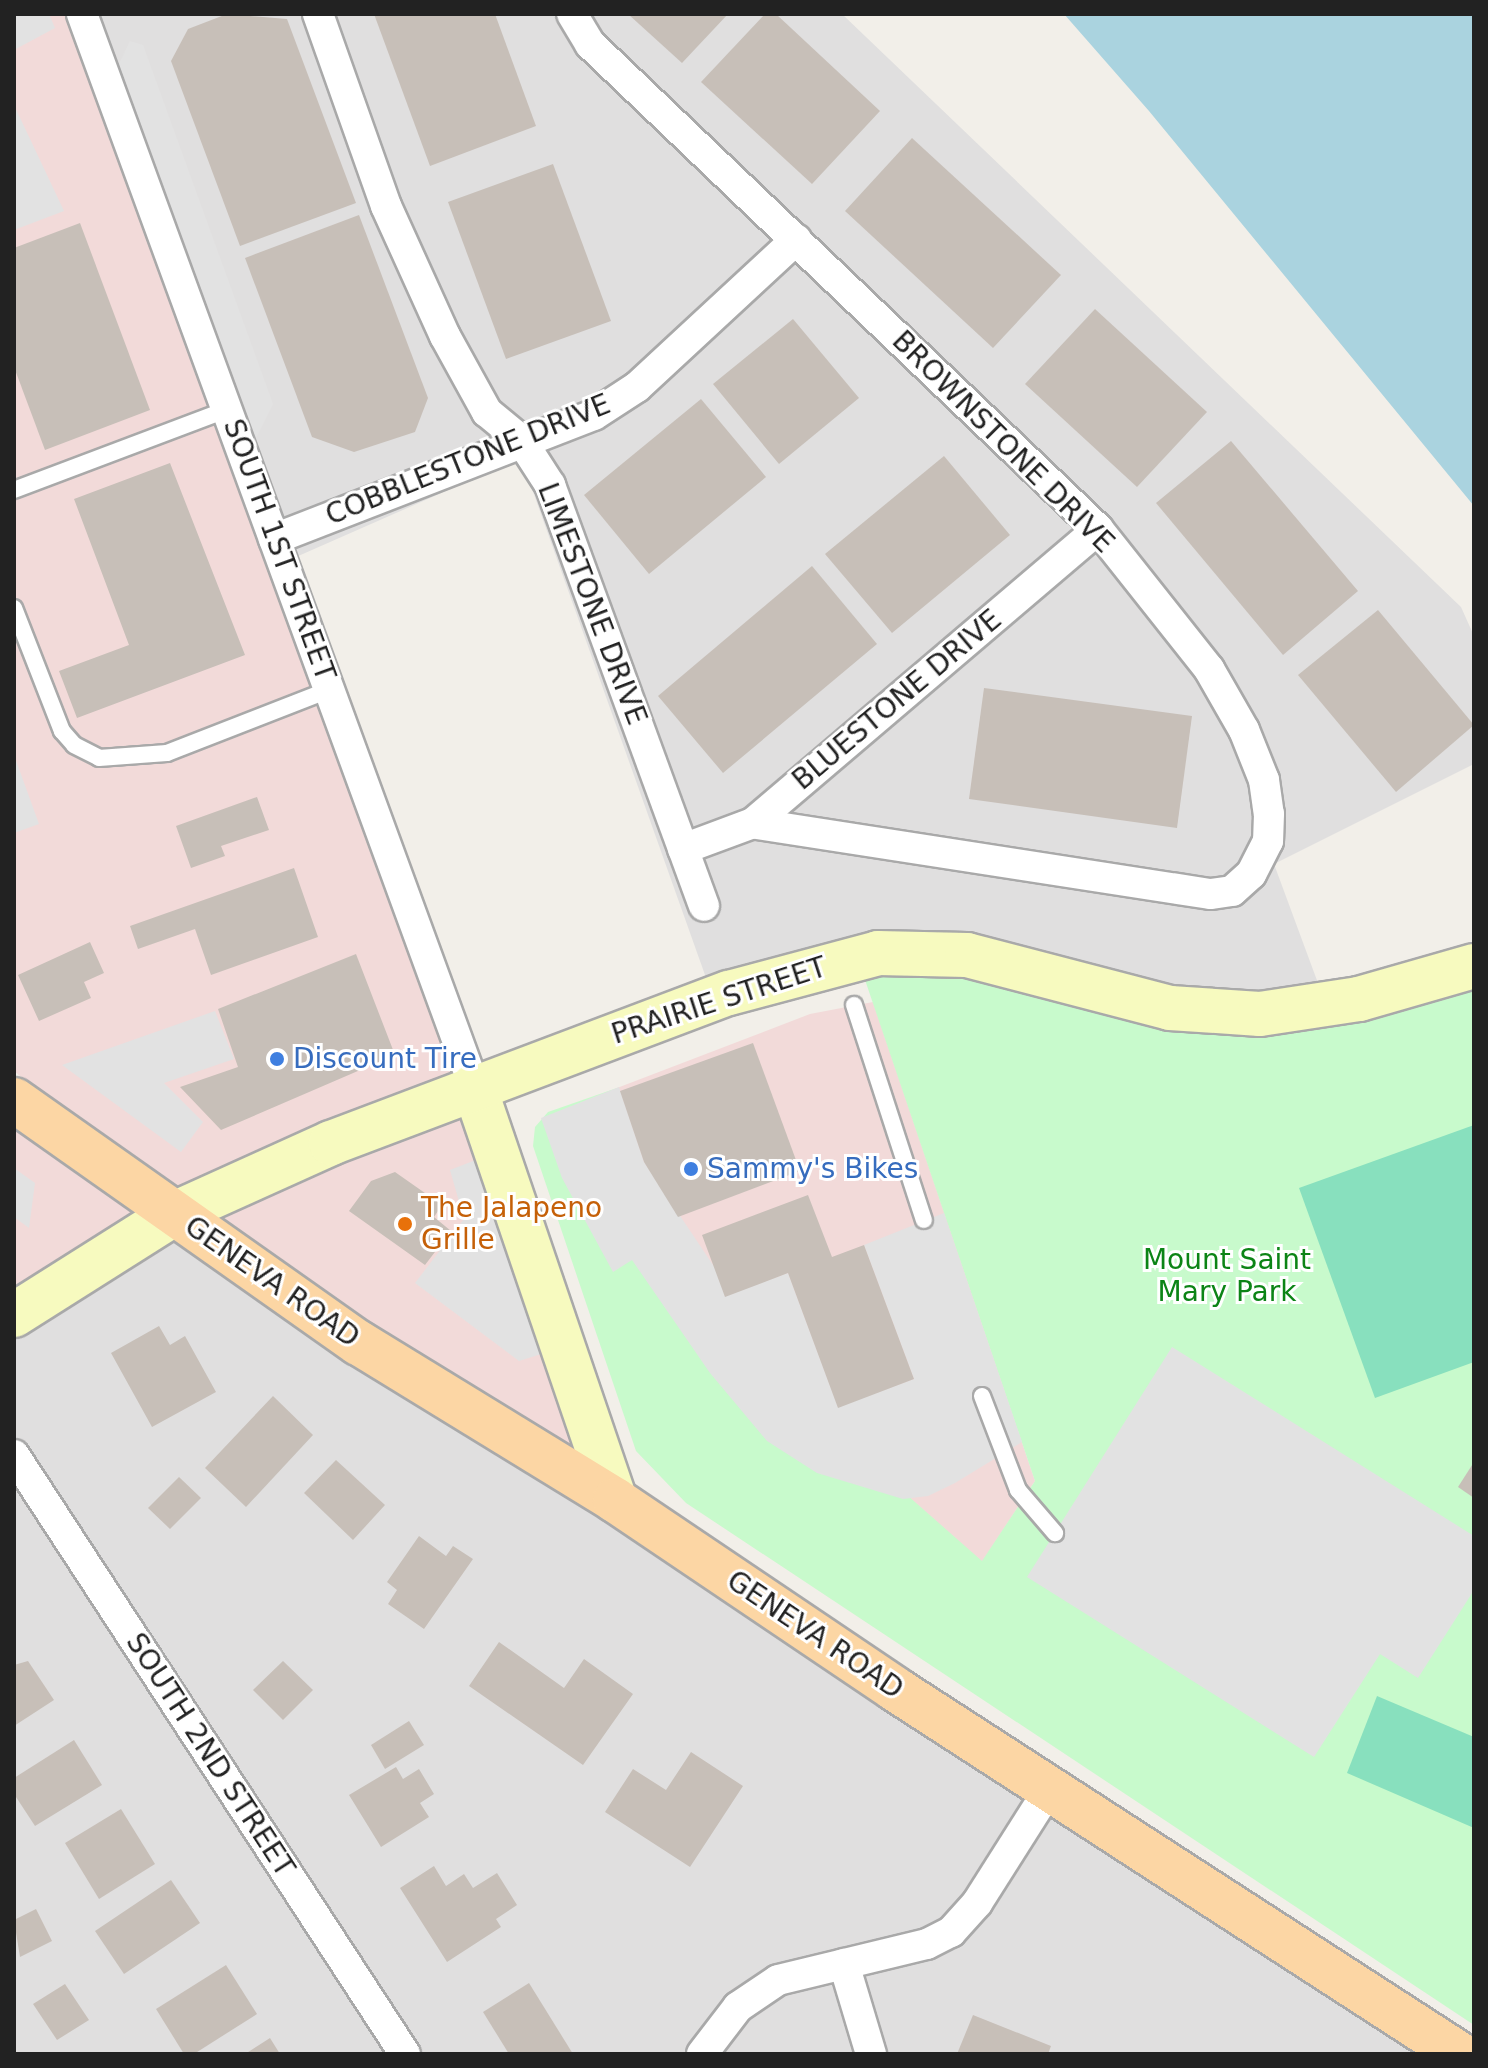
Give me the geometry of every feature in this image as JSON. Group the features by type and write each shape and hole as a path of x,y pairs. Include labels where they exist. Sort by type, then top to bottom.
{"main road":[{"path":"14,1100 174,1214"},
{"name":"GENEVA ROAD","path":"174,1214 359,1343 615,1500 1459,2054"}],"street":[{"name":"SOUTH 1ST STREET","path":"82,14 474,1086"},
{"name":"LIMESTONE DRIVE","path":"318,14 386,206 445,336 487,412 521,440 550,485 704,906"},
{"name":"BROWNSTONE DRIVE","path":"572,14 590,44 1098,529 1209,669 1244,730 1264,780 1268,841 1251,874 1232,891 1210,894 1157,889 753,823"},
{"name":"COBBLESTONE DRIVE","path":"274,539 521,440 594,415 637,387 796,240"},
{"name":"BLUESTONE DRIVE","path":"683,849 753,823 1098,529"},
{"name":"PRAIRIE STREET","path":"14,1315 174,1214 474,1086 772,978 878,953 967,955 1170,1008 1260,1014 1359,999 1474,966"},
{"path":"474,1086 615,1500"},
{"name":"SOUTH 2ND STREET","path":"14,1455 405,2054"},
{"path":"702,2054 738,2007 778,1980 927,1944 951,1932 977,1903 1050,1788"},
{"path":"844,1964 871,2054"}],"lane":[{"path":"14,490 228,409"},
{"path":"14,608 62,731 74,745 99,758 167,753 329,690"},
{"path":"854,1005 924,1220"},
{"path":"982,1396 1018,1490 1055,1533"}],"shaded area":[{"path":"14,14 72,14 461,1081 176,1203 14,1071"},
{"path":"14,14 49,14 55,28 14,50"},
{"path":"93,14 842,14 1461,607 1474,636 1474,764 1274,864 1322,994 1167,995 1002,951 710,989 521,458 296,557"},
{"path":"130,41 143,45 273,404 256,438 118,66"},
{"path":"14,105 64,211 14,230"},
{"path":"14,755 39,824 14,833"},
{"path":"873,1002 1035,1481 982,1562 823,1421 723,1300 642,1163 617,1088 810,1014"},
{"path":"215,1011 234,1059 164,1083 203,1122 181,1152 62,1065"},
{"path":"619,1087 644,1162 715,1268 725,1296 788,1273 838,1407 914,1379 864,1245 944,1213 1022,1442 928,1496 903,1499 817,1473 767,1441 710,1373 632,1260 613,1272 562,1178 541,1118"},
{"path":"469,1094 600,1482 192,1215"},
{"path":"14,1108 151,1214 14,1298"},
{"path":"491,1154 551,1351 519,1361 415,1283 464,1219 450,1170"},
{"path":"14,1168 35,1183 29,1228 14,1217"},
{"path":"174,1240 1431,2054 14,2054 14,1338"},
{"path":"1172,1347 1474,1536 1474,1590 1418,1678 1380,1654 1314,1757 1027,1577"}],"green space":[{"name":"Mount Saint Mary Park","path":"862,971 972,973 1162,1023 1474,972 1474,2025 686,1503 636,1451 533,1146 535,1127 548,1112 617,1088 642,1163 723,1300 823,1421 982,1561 1035,1481"},
{"path":"1474,1125 1474,1362 1375,1398 1299,1188"},
{"path":"1377,1696 1474,1737 1474,1828 1347,1773"}],"water":[{"path":"1064,14 1474,14 1474,506 1149,111"}],"building":[{"path":"227,14 287,19 356,203 240,246 171,61 188,29"},
{"path":"374,14 495,14 536,126 430,166"},
{"path":"628,14 728,14 682,63"},
{"path":"765,14 776,14 880,111 812,184 701,82"},
{"path":"912,138 1061,275 993,348 845,211"},
{"path":"553,164 611,321 506,359 448,202"},
{"path":"359,215 428,398 415,432 354,452 312,437 245,258"},
{"path":"80,223 150,410 45,450 14,367 14,248"},
{"path":"1095,309 1207,412 1137,487 1025,384"},
{"path":"793,319 859,398 779,464 713,384"},
{"path":"701,399 766,477 649,574 584,495"},
{"path":"1231,441 1358,591 1283,655 1156,503"},
{"path":"944,456 1010,535 892,633 825,554"},
{"path":"170,463 245,655 77,718 59,671 129,645 74,499"},
{"path":"812,566 877,644 723,773 658,696"},
{"path":"1378,610 1474,725 1396,792 1298,675"},
{"path":"984,688 1192,716 1177,828 969,799"},
{"path":"257,797 269,830 221,846 225,856 191,868 176,826"},
{"path":"294,868 318,937 211,975 195,929 138,949 130,926"},
{"path":"90,942 104,973 84,982 91,998 39,1021 18,975"},
{"path":"356,954 395,1055 221,1130 180,1087 238,1067 218,1009"},
{"path":"753,1043 800,1171 678,1217 644,1162 620,1091"},
{"name":"The Jalapeno Grille","path":"395,1172 442,1205 434,1217 451,1231 425,1265 349,1211 371,1181"},
{"path":"808,1195 832,1257 864,1245 914,1379 838,1408 788,1273 725,1297 702,1235"},
{"path":"159,1326 170,1345 185,1336 216,1392 152,1427 111,1353"},
{"path":"273,1396 313,1435 246,1507 205,1468"},
{"path":"336,1460 385,1505 353,1540 304,1493"},
{"path":"1474,1462 1474,1498 1458,1487"},
{"path":"179,1477 201,1498 170,1529 148,1508"},
{"path":"419,1536 446,1556 453,1546 473,1559 424,1629 388,1604 397,1590 387,1582"},
{"path":"499,1642 564,1688 584,1659 633,1694 583,1765 469,1686"},
{"path":"28,1661 54,1700 14,1726 14,1665"},
{"path":"283,1661 313,1690 283,1720 253,1690"},
{"path":"409,1721 424,1745 385,1769 371,1745"},
{"path":"74,1740 102,1785 35,1826 14,1794 14,1778"},
{"path":"691,1752 743,1786 690,1867 605,1812 633,1769 666,1790"},
{"path":"396,1767 403,1779 419,1769 434,1794 420,1803 429,1817 381,1847 349,1795"},
{"path":"121,1809 155,1864 99,1899 65,1843"},
{"path":"434,1866 446,1886 464,1874 473,1888 497,1873 517,1905 496,1919 501,1927 447,1962 400,1888"},
{"path":"171,1880 200,1923 124,1974 95,1931"},
{"path":"36,1909 52,1941 20,1957 14,1920"},
{"path":"226,1965 257,2014 194,2054 184,2054 156,2009"},
{"path":"529,1983 573,2054 509,2054 483,2012"},
{"path":"65,1984 89,2020 57,2040 33,2004"},
{"path":"973,2015 1051,2046 1048,2054 957,2054"},
{"path":"270,2038 280,2054 245,2054"}],"place":[{"name":"Discount Tire","path":"277,1059"},
{"name":"Sammy's Bikes","path":"691,1169"},
{"name":"The Jalapeno Grille","path":"405,1224"}]}
